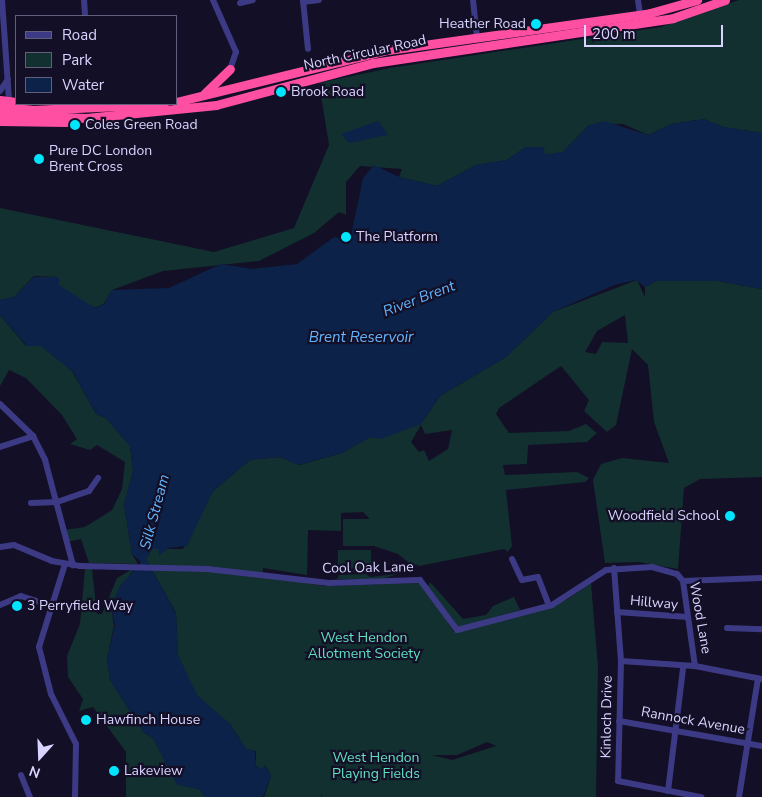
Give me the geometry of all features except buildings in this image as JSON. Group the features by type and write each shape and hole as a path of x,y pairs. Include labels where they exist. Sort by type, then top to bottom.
{"highway":[{"name":"North Circular Road","path":"178,102 249,86 356,57 477,36 640,14 697,0"},
{"name":"North Circular Road","path":"10,105 86,118 216,105 373,63 673,18 724,0"},
{"path":"230,69 233,80 249,86"},
{"path":"198,98 222,82 230,69"},
{"path":"0,107 10,105 101,108 148,105"},
{"path":"0,114 10,105"},
{"path":"80,105 101,108"},
{"path":"0,121 54,124 86,118"}],"street":[{"path":"2,0 10,105"},
{"path":"84,0 85,15"},
{"path":"213,0 236,52 230,69"},
{"path":"240,3 253,0"},
{"path":"308,49 303,1 319,0"},
{"path":"473,0 477,36"},
{"path":"638,0 640,14"},
{"path":"0,91 8,78"},
{"path":"0,404 33,436 57,502 73,565"},
{"path":"0,447 33,436"},
{"path":"31,503 57,502 89,490 98,478"},
{"name":"Cool Oak Lane","path":"0,547 14,545 65,564 73,565 132,566 272,574 329,583 420,580 457,630 548,606 614,568 641,566"},
{"path":"512,559 522,580 538,577 548,606"},
{"path":"65,564 39,647 51,694 76,744 76,796"},
{"name":"Wood Lane","path":"641,566 673,572 683,581 695,666 760,679"},
{"name":"Kinloch Drive","path":"614,568 621,661 618,781 701,797"},
{"path":"683,581 762,578"},
{"path":"0,605 21,596 52,606"},
{"name":"Hillway","path":"617,612 688,617"},
{"path":"727,628 762,629"},
{"path":"621,661 683,669 695,666"},
{"path":"668,791 683,669"},
{"path":"739,797 760,679"},
{"name":"Rannock Avenue","path":"619,721 762,746"},
{"path":"20,775 30,797"}],"green space":[{"path":"739,0 762,0 762,133 723,127 704,119 672,124 648,135 623,124 589,125 563,152 545,155 526,147 507,160 476,165 437,186 399,177 402,169 360,166 346,182 346,215 339,212 314,233 259,261 163,271 112,290 104,304 94,308 59,286 58,277 34,276 14,297 0,300 0,208 214,252 294,228 329,145 319,83 390,68 661,27"},
{"path":"637,280 645,297 645,287 656,281 718,281 762,289 762,477 700,479 684,488 678,569 639,562 605,563 593,480 601,464 622,458 669,463 654,422 648,365 632,349 616,425 607,432 584,411 589,400 561,366 499,408 496,414 509,433 569,431 586,424 597,433 587,442 528,445 527,464 503,465 505,475 577,472 589,478 585,482 506,490 512,546 508,552 504,549 414,567 398,554 374,546 343,546 343,519 370,519 363,512 341,513 341,531 308,530 307,575 263,568 262,576 324,586 422,583 454,632 568,599 591,583 598,667 596,797 322,797 322,793 321,797 264,797 271,776 266,766 261,769 256,766 256,751 246,749 230,724 197,696 178,656 176,613 146,559 152,549 183,549 213,491 250,460 280,457 299,465 342,453 370,437 421,424 440,396 506,357 553,312","holes":["625,315 628,343 602,342 596,354 585,352 597,331","421,425 425,434 452,430 448,449 429,461 424,450 419,452 411,442","487,742 496,746 452,760 432,755 457,755"]},
{"path":"0,315 26,346 40,345 72,371 96,414 106,418 130,446 133,471 124,504 132,554 138,564 89,563 81,539 67,542 64,530 85,527 112,510 122,489 125,462 97,445 90,450 70,444 77,439 62,415 26,378 9,370 0,386"},
{"path":"338,550 371,550 371,572 338,572"},
{"path":"134,568 111,607 114,626 107,659 110,680 144,733 153,738 177,784 199,789 205,797 126,797 126,752 93,707 79,711 83,699 68,677 67,656 80,624 85,569 92,569 97,614 102,614 117,578"},
{"path":"366,574 370,577 397,574 383,579 337,579 339,575"},
{"path":"430,582 463,619 486,615 493,606 514,597 520,610 457,628 428,586"}],"water":[{"name":"Brent Reservoir","path":"704,119 723,127 762,133 762,289 718,281 656,281 645,287 636,280 614,285 553,312 506,357 440,396 421,424 381,439 370,437 342,453 298,465 280,457 250,460 213,491 187,546 168,548 159,556 158,549 152,549 146,559 176,614 178,655 197,695 230,724 246,749 255,751 256,766 261,769 265,765 271,776 263,797 205,797 199,789 177,785 153,738 144,733 110,680 107,659 115,625 111,607 119,587 141,562 132,554 124,504 133,471 130,446 106,418 96,414 73,372 41,346 27,346 0,315 0,300 14,297 34,277 59,277 59,285 95,308 105,304 111,290 169,288 221,264 252,269 297,264 334,237 350,240 363,178 374,165 399,177 437,186 476,165 507,160 526,147 544,147 545,155 563,152 589,125 604,121 648,135 672,124"},
{"path":"378,121 388,135 349,143 341,134"}],"place":[{"name":"Heather Road","path":"536,24"},
{"name":"Brook Road","path":"281,92"},
{"name":"Coles Green Road","path":"75,125"},
{"name":"Pure DC London Brent Cross","path":"39,159"},
{"name":"The Platform","path":"346,237"},
{"name":"Woodfield School","path":"730,516"},
{"name":"3 Perryfield Way","path":"17,606"},
{"name":"Hawfinch House","path":"86,720"},
{"name":"Lakeview","path":"114,771"}],"water label":[{"name":"River Brent","path":"419,299"},
{"name":"Silk Stream","path":"155,512"}],"park label":[{"name":"West Hendon Allotment Society","path":"364,646"},
{"name":"West Hendon Playing Fields","path":"376,766"}]}
